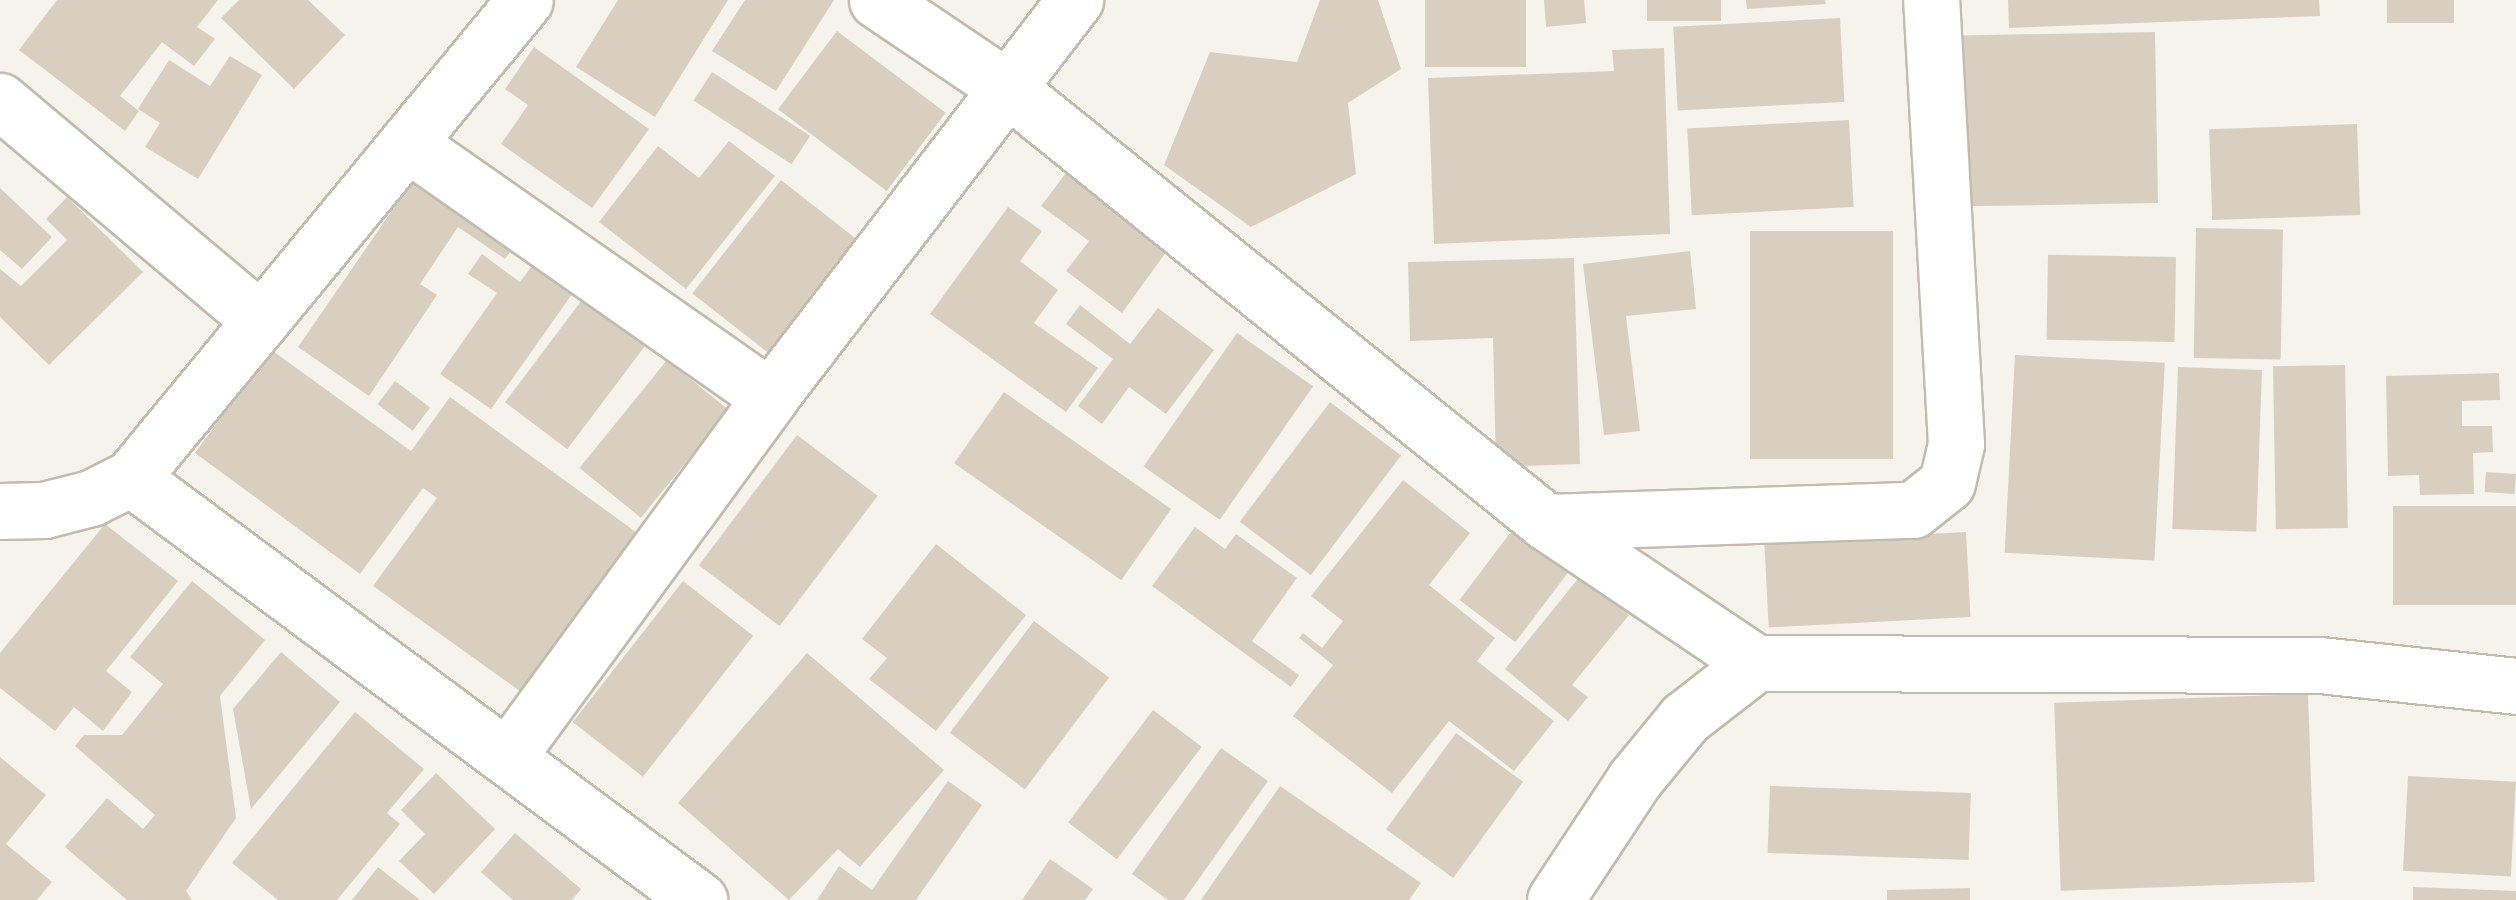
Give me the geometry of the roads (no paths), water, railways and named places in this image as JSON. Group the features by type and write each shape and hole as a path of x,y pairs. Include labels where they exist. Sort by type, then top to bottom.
{"street":[{"path":"0,511 44,510 91,498 131,478 525,0"},
{"path":"877,0 1006,87 1546,522 1756,664 2320,665 2516,686"},
{"path":"506,758 770,396 1075,0"},
{"path":"1546,522 1913,510 1947,483 1956,444 1931,0"},
{"path":"0,101 260,320"},
{"path":"407,143 770,396"},
{"path":"131,478 699,900"},
{"path":"1556,900 1634,780 1685,718 1756,664"}]}
